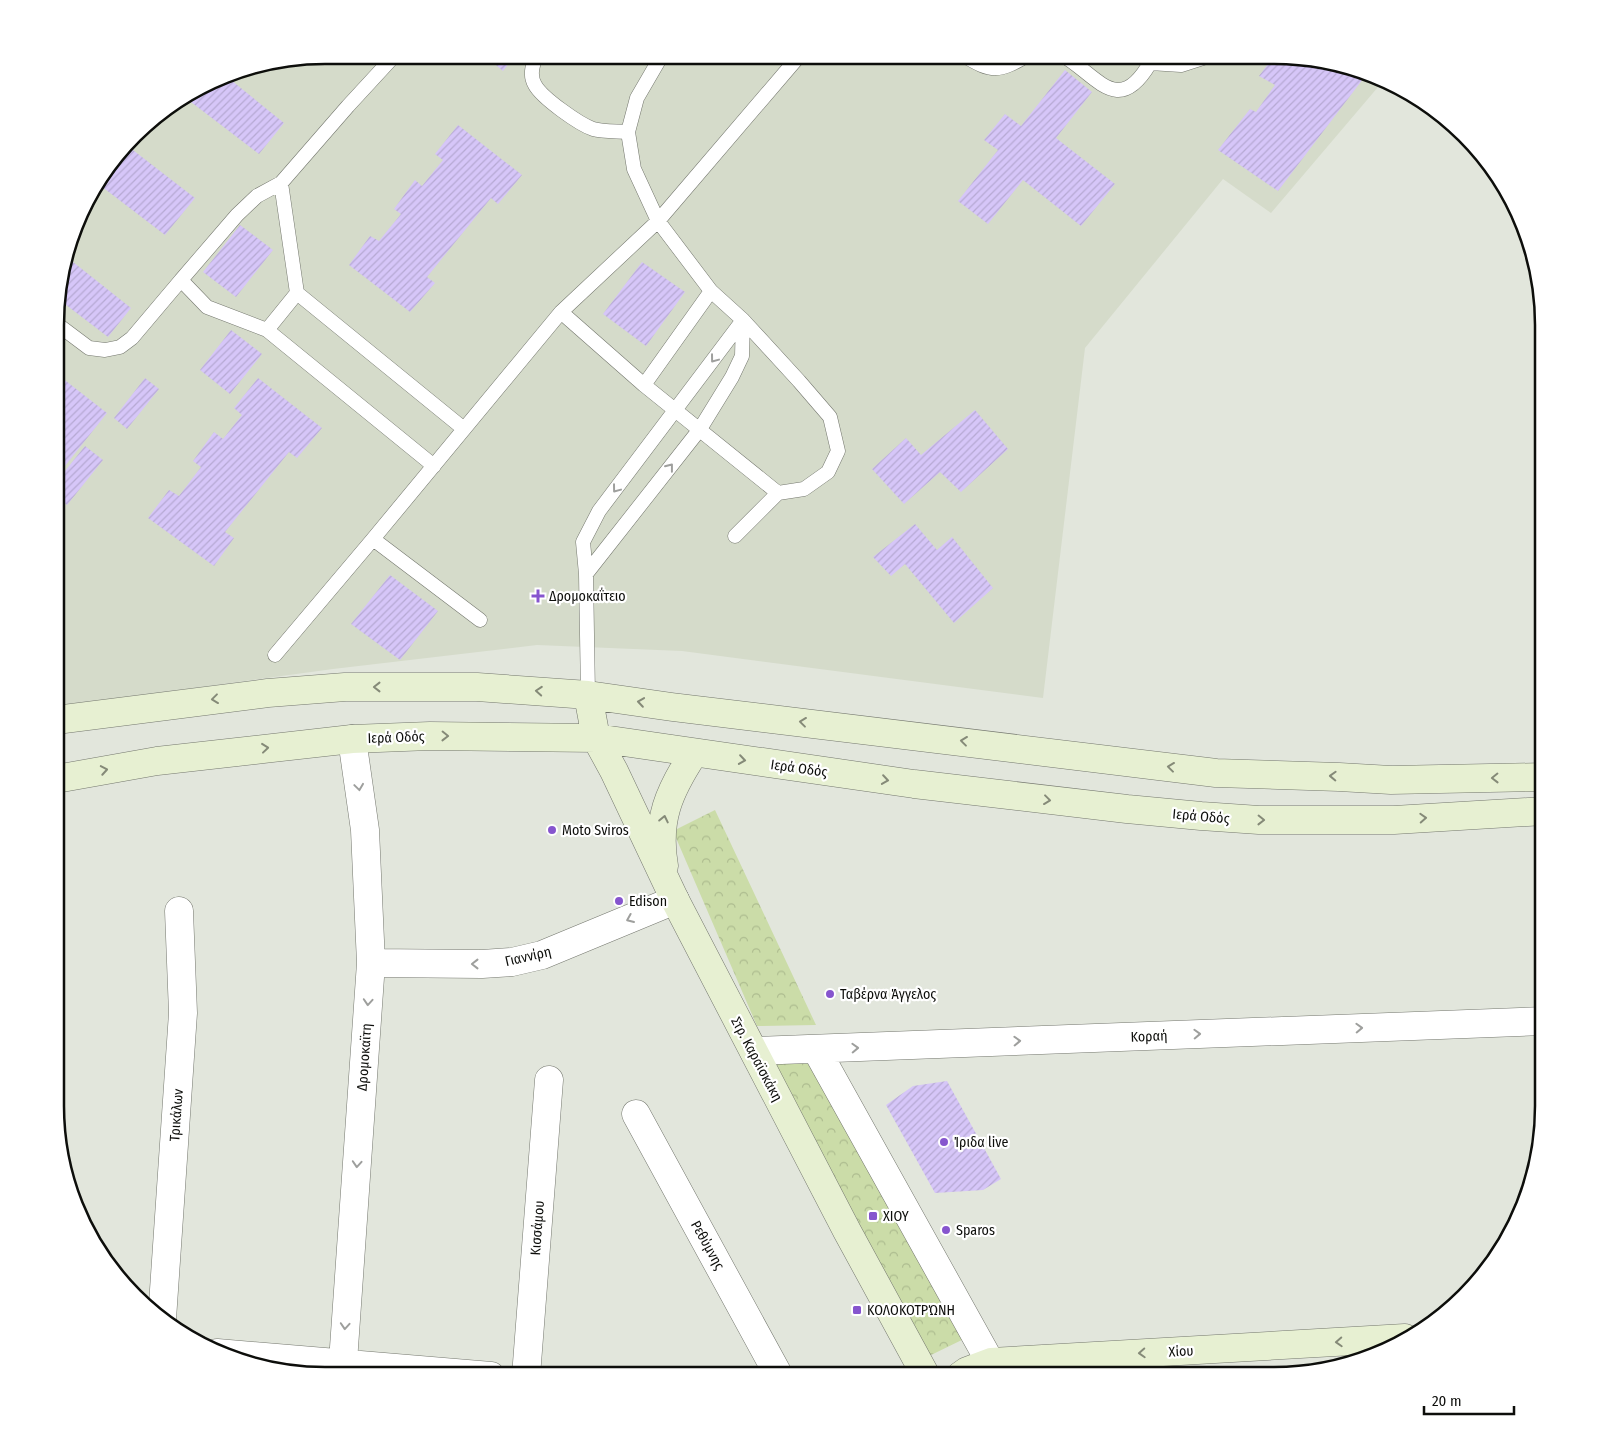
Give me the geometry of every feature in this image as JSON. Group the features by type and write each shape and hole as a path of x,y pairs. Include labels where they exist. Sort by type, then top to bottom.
{"main road":[{"path":"64,719 268,693 345,687 477,687 588,695 672,707 1216,773 1391,780 1535,777"},
{"name":"Στρ. Καραϊσκάκη","path":"588,695 596,738 614,771 675,900 847,1231 921,1367"},
{"name":"Ιερά Οδός","path":"64,778 157,761 352,739 430,736 596,738 914,784 1127,809 1259,820 1394,820 1535,812"},
{"path":"675,900 666,877 663,860 662,827 667,803 677,779 694,753"},
{"name":"Χίου","path":"1021,1367 1392,1339"}],"street":[{"name":"Δρομοκαϊτη","path":"342,1367 371,963 365,830 352,739"},
{"name":"Γιαννίρη","path":"371,963 482,964 512,962 542,955 675,900"},
{"name":"Τρικάλων","path":"163,1310 183,1013 179,911"},
{"name":"Κοραή","path":"754,1052 1535,1021"},
{"path":"816,1049 994,1367"},
{"name":"Κισσάμου","path":"527,1367 549,1080"},
{"name":"Ρεθύμνης","path":"636,1114 774,1367"},
{"path":"261,1359 320,1367"}],"lane":[{"path":"64,329 89,348 105,350 120,347 132,338 237,215 258,196 281,182 387,64"},
{"path":"533,64 531,71 534,84 546,98 584,125 595,129 628,132"},
{"path":"657,64 637,98 628,132 634,169 658,221 712,291 743,320 799,380 830,417 838,451 828,472 804,489 778,493 735,536"},
{"path":"275,655 561,312 658,221 792,64"},
{"path":"976,64 993,69 1003,68 1011,64"},
{"path":"1073,64 1099,83 1117,90 1126,89 1136,83 1142,76 1146,64"},
{"path":"281,182 297,293 464,429"},
{"path":"181,280 207,307 267,330 434,466"},
{"path":"644,386 712,291"},
{"path":"267,330 297,293"},
{"path":"561,312 644,386 778,493"},
{"path":"588,695 586,574 583,542 599,511 743,320"},
{"path":"586,574 700,429 732,377 742,356 743,320"},
{"path":"373,539 480,620"}],"shaded area":[{"path":"307,64 1292,64 1342,73 1379,86 1271,213 1223,179 1085,348 1043,698 682,651 537,645 333,669 64,706 64,307 69,274 78,241 91,209 118,166 153,128 194,99 225,84 257,73"}],"green space":[{"path":"715,810 816,1025 757,1026 673,831"},
{"path":"815,1052 970,1336 929,1356 768,1054"}],"building":[{"path":"495,64 508,64 503,71"},
{"path":"1268,64 1292,64 1325,69 1362,80 1278,191 1218,150 1250,109 1256,112 1275,85 1259,76"},
{"path":"1065,70 1092,92 1056,138 1115,184 1081,226 1023,180 988,224 958,201 998,150 984,140 1005,114 1021,126"},
{"path":"232,81 284,123 259,154 190,101"},
{"path":"458,125 522,175 498,204 491,198 427,277 435,283 410,312 349,265 370,236 379,241 401,214 394,209 415,180 422,186 443,160 435,154"},
{"path":"132,149 195,198 165,235 103,188"},
{"path":"240,225 273,250 236,297 203,272"},
{"path":"72,261 131,308 108,337 64,304"},
{"path":"642,262 685,292 646,346 603,314"},
{"path":"231,330 262,354 230,394 200,370"},
{"path":"145,378 159,389 127,429 114,418"},
{"path":"258,378 322,428 297,458 289,452 225,532 234,538 214,566 148,518 169,490 179,496 201,467 193,461 214,432 223,439 242,415 234,408"},
{"path":"64,379 107,413 64,467"},
{"path":"975,410 1008,449 961,492 940,472 904,504 872,469 906,438 921,455"},
{"path":"85,446 103,460 67,505 64,503 64,472"},
{"path":"915,524 937,550 952,537 993,588 954,623 905,564 891,576 873,557"},
{"path":"390,575 438,611 400,660 351,624"},
{"name":"Ίριδα live","path":"947,1081 1001,1179 983,1190 935,1193 886,1105 913,1086"}],"place":[{"name":"Δρομοκαΐτειο","path":"538,596"},
{"name":"Moto Sviros","path":"552,830"},
{"name":"Edison","path":"619,901"},
{"name":"Ταβέρνα Άγγελος","path":"830,994"},
{"name":"Ίριδα live","path":"944,1142"},
{"name":"ΧΙΟΥ","path":"873,1216"},
{"name":"Sparos","path":"946,1230"},
{"name":"ΚΟΛΟΚΟΤΡΏΝΗ","path":"857,1310"}]}
